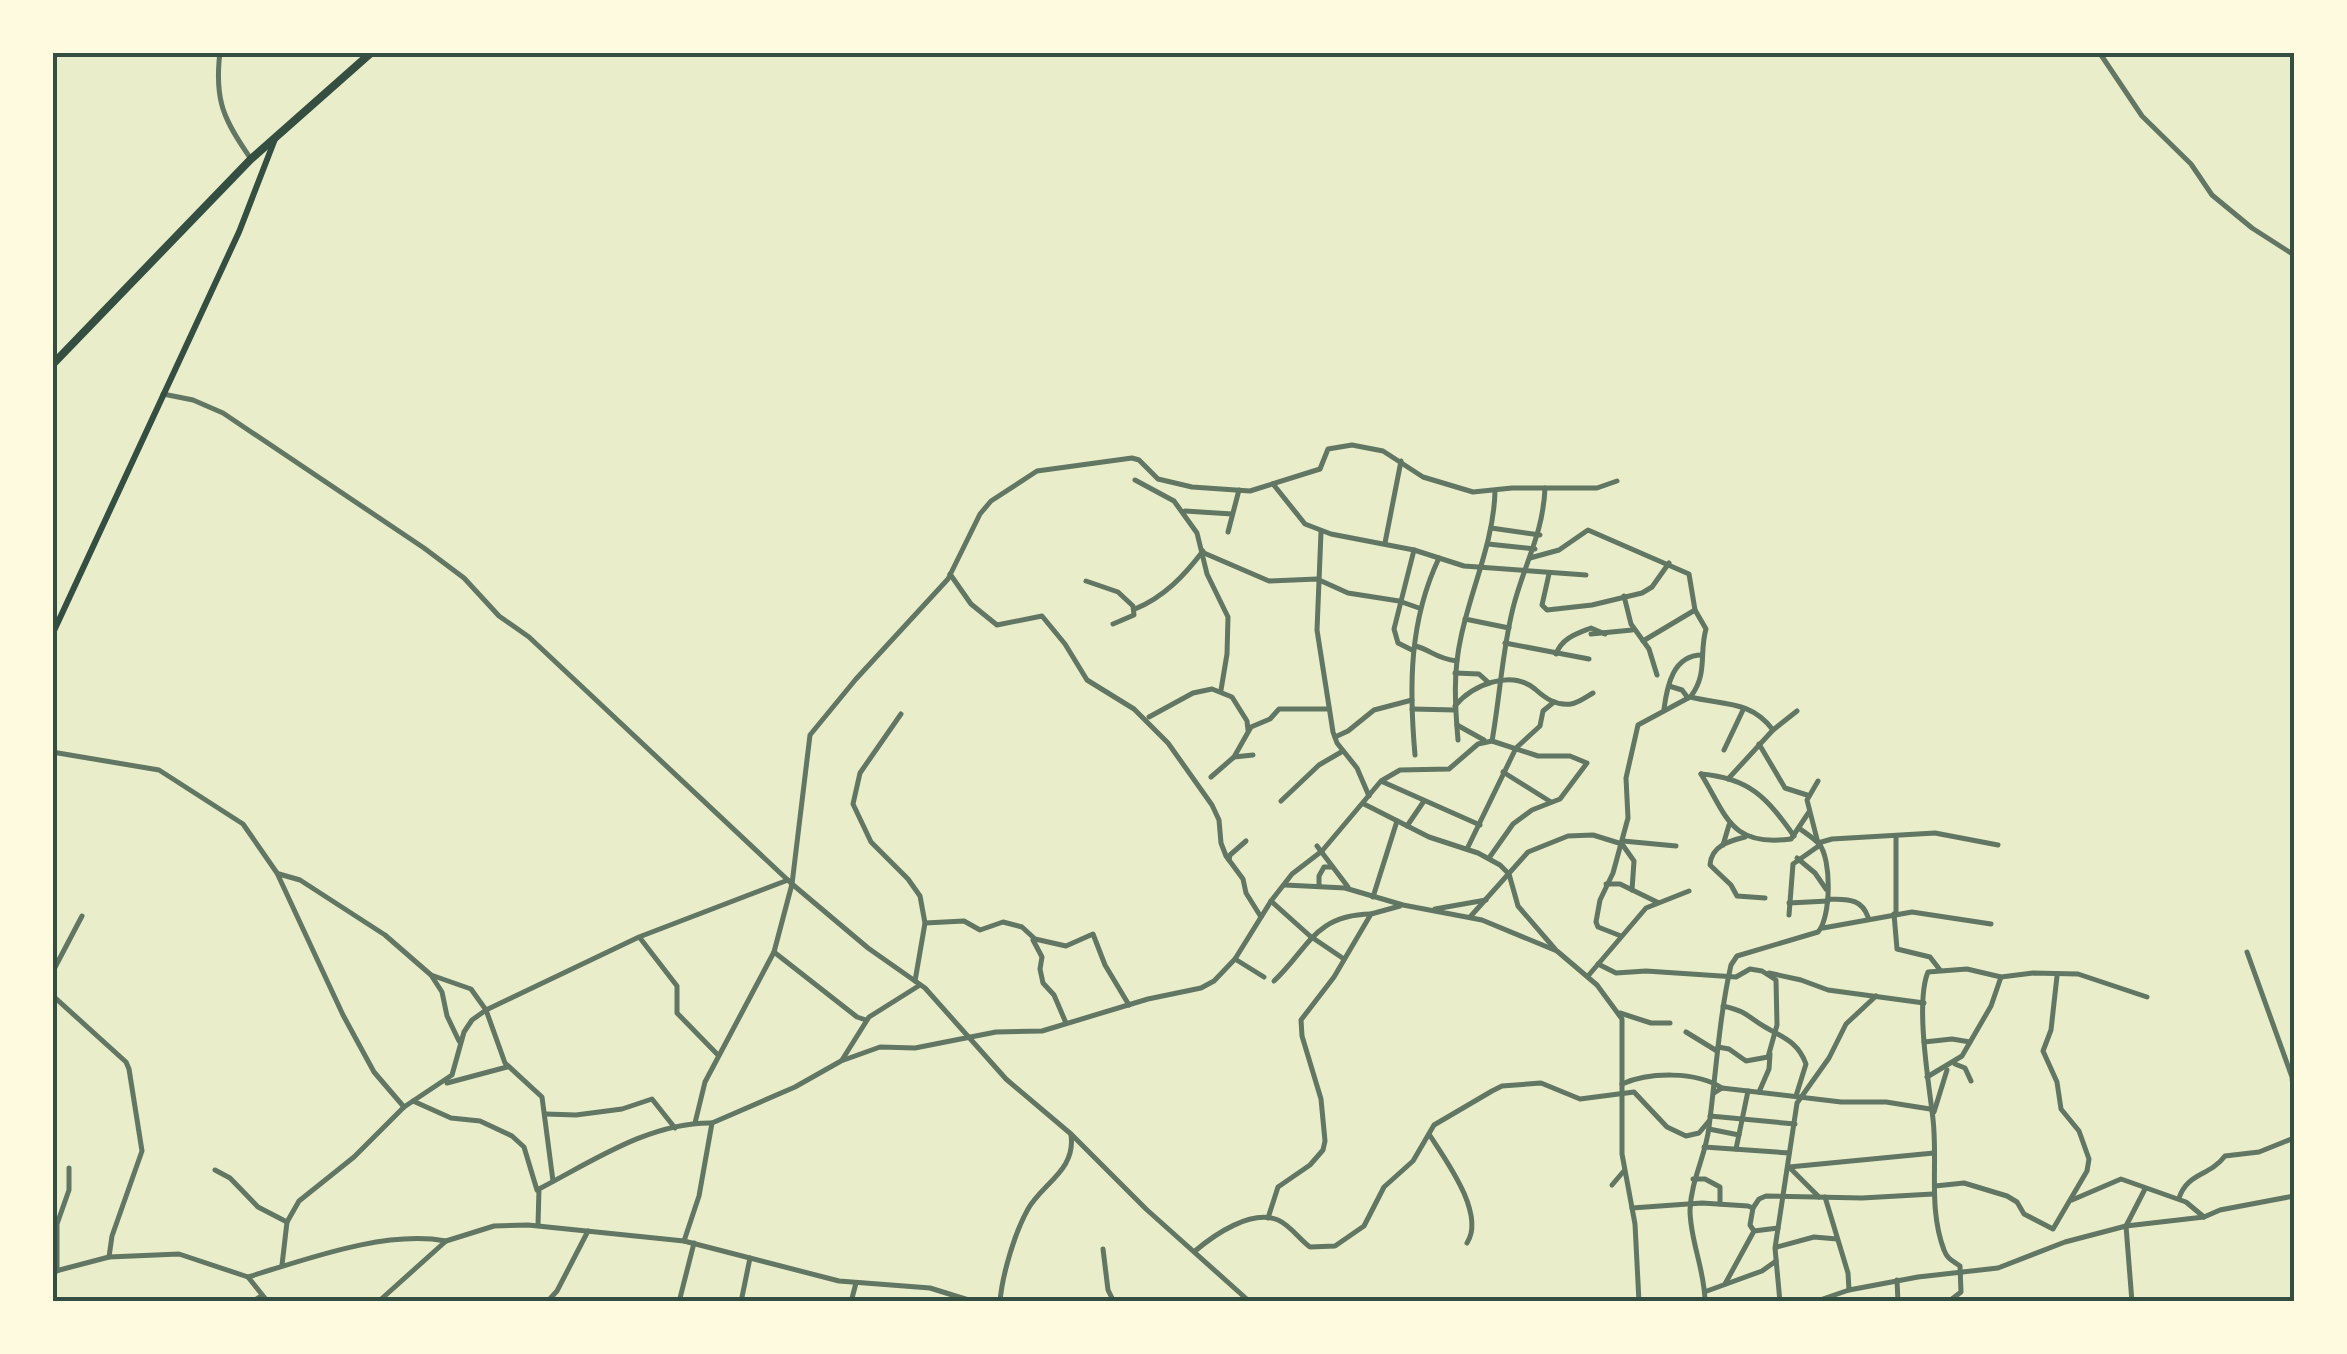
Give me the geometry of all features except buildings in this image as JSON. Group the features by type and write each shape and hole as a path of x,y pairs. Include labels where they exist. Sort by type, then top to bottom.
{"highway":[{"path":"52,365 251,159 372,52"}],"main road":[{"path":"52,635 239,232 275,138"}],"street":[{"path":"220,52 217,81 224,118 251,159"},
{"path":"2099,52 2142,116 2191,164 2212,195 2294,256"},
{"path":"163,394 198,401 223,413 454,569 496,613 544,650 790,882 940,1002 1006,1078 1250,1302"},
{"path":"695,1123 705,1082 774,952 790,882 810,736 950,574 990,501 1037,472 1132,458 1158,478 1192,486 1258,490 1320,469 1328,449 1334,445 1361,446 1401,461 1444,485 1473,492 1597,488 1617,481"},
{"path":"1385,543 1401,461"},
{"path":"1135,480 1167,496 1183,510 1197,533 1207,574 1228,621 1221,690"},
{"path":"1273,484 1294,515 1321,532 1385,543 1480,567 1586,575"},
{"path":"538,1192 614,1149 676,1128 712,1123 795,1087 841,1061 880,1047 915,1048 996,1032 1033,1032 1202,988 1224,974 1292,874 1364,804 1381,781 1400,770 1449,768 1489,741 1508,628 1523,570 1540,535 1545,488"},
{"path":"1228,532 1239,490"},
{"path":"1458,740 1455,674 1487,544 1495,491"},
{"path":"1183,510 1232,514"},
{"path":"1197,533 1197,520 1206,512"},
{"path":"1490,528 1540,535"},
{"path":"1530,558 1559,550 1588,530 1689,574 1695,610 1706,628 1701,647 1702,676 1689,697 1664,709 1635,731 1626,778 1628,818 1596,925 1621,936"},
{"path":"1321,532 1317,630 1329,709 1335,737 1357,768 1369,796"},
{"path":"1487,544 1535,549"},
{"path":"1414,550 1399,600 1395,638 1413,648 1426,649 1434,657 1457,661"},
{"path":"1203,552 1269,581 1317,579 1348,592 1399,600 1419,608"},
{"path":"1114,624 1130,618 1135,609 1156,599 1182,578 1203,552"},
{"path":"1415,755 1413,648 1419,608 1438,558"},
{"path":"1549,573 1542,605 1547,610 1566,609 1652,587 1669,564"},
{"path":"950,574 971,604 997,625 1036,615 1048,620 1087,680 1134,710 1168,743 1220,820 1221,843 1261,917"},
{"path":"1086,581 1123,594 1135,609"},
{"path":"1624,596 1634,630 1643,641 1657,675"},
{"path":"1643,641 1695,610"},
{"path":"1466,619 1508,628"},
{"path":"1556,654 1560,644 1575,634 1591,628 1604,634"},
{"path":"1590,634 1634,630"},
{"path":"1505,643 1590,660"},
{"path":"1664,709 1669,678 1692,656 1702,655"},
{"path":"1455,674 1479,674 1489,683"},
{"path":"1454,697 1501,680 1526,684 1554,702 1570,704 1593,693"},
{"path":"1669,686 1707,702 1732,702 1743,710 1760,714 1772,730"},
{"path":"1149,717 1200,690 1221,690 1232,697 1248,730"},
{"path":"1455,708 1467,693"},
{"path":"1335,737 1374,710 1412,700"},
{"path":"1467,849 1516,748 1540,726 1543,712 1554,702"},
{"path":"1412,709 1455,708"},
{"path":"1211,777 1234,757 1248,730 1270,719 1279,709 1329,709"},
{"path":"1724,750 1743,710"},
{"path":"1728,779 1772,730 1797,711"},
{"path":"841,1061 866,1020 918,983 924,923 920,896 871,842 853,804 860,774 901,714"},
{"path":"1457,725 1489,741 1538,756 1577,757 1587,762 1560,799 1532,810 1513,824 1489,858"},
{"path":"1759,744 1785,788 1808,795"},
{"path":"1281,801 1319,765 1343,751"},
{"path":"52,752 164,772 243,824 278,873 366,1058 378,1079 404,1108"},
{"path":"1234,757 1254,755"},
{"path":"1503,772 1551,802"},
{"path":"1748,836 1730,824 1700,774 1756,790 1794,836"},
{"path":"1381,781 1480,825"},
{"path":"1818,781 1808,795 1828,897 1822,928"},
{"path":"1407,826 1424,801"},
{"path":"1364,804 1407,826 1489,858 1509,874 1518,906 1557,952 1588,976 1620,1013 1670,1024"},
{"path":"1766,898 1736,896 1731,885 1713,870 1712,854 1724,844 1748,836 1780,840 1794,836 1810,810"},
{"path":"1371,897 1397,821"},
{"path":"1724,844 1730,824"},
{"path":"1799,828 1819,844"},
{"path":"1470,917 1528,852 1560,837 1581,834 1676,846"},
{"path":"1789,915 1791,870 1797,858 1832,838 1956,834 1998,845"},
{"path":"1896,836 1897,949 1930,957 1940,970"},
{"path":"1228,857 1246,840"},
{"path":"1622,842 1634,861 1632,890"},
{"path":"1319,848 1350,890"},
{"path":"1797,858 1816,873 1828,897"},
{"path":"1319,882 1324,868 1336,867"},
{"path":"278,873 300,880 384,935 431,975 442,992 447,1016 459,1041"},
{"path":"282,1265 287,1222 299,1201 404,1108 454,1071 459,1041 472,1020 639,936 790,882"},
{"path":"1284,886 1319,882 1403,906 1470,917 1557,952"},
{"path":"1606,884 1620,884 1656,902"},
{"path":"1588,976 1646,908 1689,890"},
{"path":"1371,897 1384,909"},
{"path":"1789,903 1828,897 1856,901 1862,904 1868,918"},
{"path":"1271,900 1310,936 1344,960"},
{"path":"1432,910 1486,900"},
{"path":"1274,981 1294,962 1310,936 1335,921 1403,906"},
{"path":"1705,1302 1690,1224 1690,1204 1693,1179 1710,1122 1731,964 1738,956 1822,928 1868,918 1922,912 1991,924"},
{"path":"1268,1218 1278,1188 1324,1150 1322,1099 1300,1028 1302,1020 1371,914"},
{"path":"52,973 82,916"},
{"path":"924,923 964,921 980,930 1004,922 1017,925 1032,937 1066,946 1094,934 1105,965 1129,1005"},
{"path":"639,936 677,986 677,1013 718,1055"},
{"path":"1032,937 1042,957 1040,975 1054,994 1066,1023"},
{"path":"774,952 866,1020"},
{"path":"2247,952 2292,1077 2294,1100"},
{"path":"1236,959 1264,977"},
{"path":"1598,964 1616,973 1646,971 1728,977 1738,977 1748,968 1828,990 1924,1003"},
{"path":"1949,1301 1961,1292 1960,1266 1947,1258 1934,1211 1932,1114 1924,1042 1927,976 1931,970 1967,969 2002,977 2078,974 2147,997"},
{"path":"1759,1092 1769,1068 1776,1032 1778,984 1766,973"},
{"path":"431,975 470,988 486,1010 507,1066 538,1090 546,1114 553,1182"},
{"path":"1754,1232 1750,1225 1753,1208 1762,1197 1935,1190 1964,1183 2007,1196 2017,1202 2024,1214 2053,1228 2087,1171 2090,1159 2079,1130 2061,1109 2057,1082 2043,1050 2052,1030 2057,976"},
{"path":"1970,1081 1965,1068 1966,1051 1992,1006 2002,977"},
{"path":"52,995 129,1069 142,1151 114,1230 109,1258"},
{"path":"1799,1097 1829,1058 1846,1024 1876,996"},
{"path":"1723,1006 1747,1012 1790,1039 1805,1058 1775,1248 1780,1302"},
{"path":"1620,1013 1623,1171 1632,1208 1639,1302"},
{"path":"1686,1032 1751,1062 1770,1054"},
{"path":"1924,1042 1970,1042"},
{"path":"1927,1076 1950,1066 1966,1051"},
{"path":"438,1086 507,1066"},
{"path":"1932,1114 1950,1066"},
{"path":"1950,1066 1965,1068"},
{"path":"1195,1251 1218,1232 1268,1218 1279,1220 1310,1246 1335,1246 1364,1226 1384,1187 1413,1161 1428,1133 1442,1118 1502,1086 1542,1083 1580,1099 1654,1078 1693,1077 1722,1088 1856,1103 1886,1102 1932,1114"},
{"path":"1622,1088 1640,1096 1676,1134 1693,1136 1710,1122 1742,1118 1795,1124"},
{"path":"1712,1095 1722,1088"},
{"path":"1736,1149 1748,1091"},
{"path":"546,1114 622,1110 652,1099 676,1128"},
{"path":"414,1101 447,1116 480,1120 512,1136 524,1147 538,1192 538,1225"},
{"path":"1710,1122 1738,1135"},
{"path":"684,1241 699,1196 712,1123"},
{"path":"1428,1133 1460,1184 1474,1229 1467,1243"},
{"path":"1000,1302 1002,1284 1027,1210 1062,1174 1072,1144 1071,1134"},
{"path":"2178,1198 2185,1184 2216,1168 2225,1156 2259,1152 2294,1138"},
{"path":"1704,1148 1788,1152"},
{"path":"1787,1165 1934,1153"},
{"path":"1787,1165 1822,1197 1848,1273 1848,1290"},
{"path":"68,1168 69,1190 55,1222 55,1271 109,1258 180,1254 248,1277 268,1302"},
{"path":"214,1170 230,1178 258,1207 287,1222"},
{"path":"1612,1185 1623,1171"},
{"path":"1693,1179 1705,1179 1720,1187 1720,1204"},
{"path":"1800,1179 1802,1196"},
{"path":"2068,1202 2115,1180 2127,1180 2178,1198 2204,1217"},
{"path":"2132,1302 2126,1226 2146,1188"},
{"path":"1814,1302 1897,1280 1998,1268 2065,1242 2126,1226 2204,1217 2220,1210 2294,1196"},
{"path":"1632,1208 1690,1204 1753,1208"},
{"path":"378,1302 446,1242 494,1226 538,1225 684,1241 856,1283 930,1288 974,1302"},
{"path":"1754,1232 1778,1228"},
{"path":"547,1302 557,1291 588,1230"},
{"path":"1725,1284 1754,1232"},
{"path":"248,1277 282,1265 406,1237 446,1242"},
{"path":"1775,1248 1814,1237 1837,1238"},
{"path":"679,1302 694,1244"},
{"path":"1103,1248 1111,1302"},
{"path":"741,1302 750,1258"},
{"path":"1705,1292 1762,1271 1776,1260"},
{"path":"1897,1280 1898,1302"},
{"path":"850,1302 856,1283"},
{"path":"252,1302 261,1296"}]}
